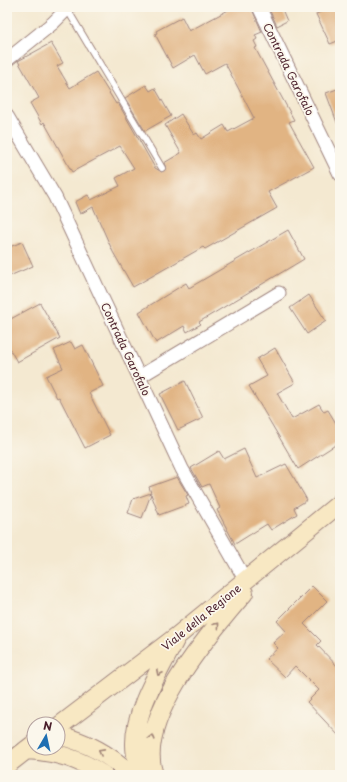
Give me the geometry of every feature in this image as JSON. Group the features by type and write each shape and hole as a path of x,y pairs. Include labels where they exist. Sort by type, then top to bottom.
{"street":[{"name":"Contrada Garofalo","path":"259,7 340,174"},
{"path":"7,60 68,8"},
{"name":"Contrada Garofalo","path":"7,116 55,196 182,469 246,581"},
{"path":"139,377 279,292"},
{"name":"Viale della Regione","path":"66,721 176,638 340,504"},
{"path":"154,775 151,766 150,744 157,719 186,665 274,557"},
{"path":"140,775 135,746 136,726 142,708 176,638"},
{"path":"66,737 81,742 113,758 132,775"},
{"path":"7,765 26,750"},
{"path":"66,756 103,775"}],"lane":[{"path":"68,8 162,168"}],"building":[{"path":"234,7 251,7 262,32 255,35 257,39 254,41 257,47 255,48 294,120 289,122 314,167 268,192 277,208 205,249 203,247 133,287 113,252 93,207 80,214 75,202 88,195 91,200 120,186 116,178 134,168 120,146 72,172 44,122 42,124 30,103 39,98 18,61 51,43 63,63 57,66 70,88 96,72 116,104 118,103 155,168 162,172 166,168 164,163 181,153 165,125 181,114 194,135 197,133 201,139 224,125 228,132 254,118 225,63 205,74 195,55 173,68 155,34 157,33 156,31 182,17 189,31"},
{"path":"268,7 281,7 287,21 277,26"},
{"path":"332,7 340,7 340,40 330,44 316,14"},
{"path":"146,85 150,91 155,88 171,116 145,131 125,98"},
{"path":"340,88 340,128 339,128 326,93"},
{"path":"288,230 304,259 199,322 201,324 187,332 184,326 156,343 139,312 186,283 189,288"},
{"path":"22,242 33,266 7,277 7,248"},
{"path":"309,295 326,321 307,334 290,308"},
{"path":"40,303 60,338 17,362 7,344 7,321"},
{"path":"71,342 75,349 83,345 103,386 89,393 110,435 85,448 59,397 57,398 46,376 63,368 54,350"},
{"path":"275,348 295,383 277,393 292,419 319,404 324,412 328,410 340,430 340,442 298,469 249,386 267,376 257,359"},
{"path":"185,381 203,418 178,430 160,394"},
{"path":"244,449 257,478 286,464 307,500 294,508 297,514 271,530 267,524 235,544 217,510 220,508 209,484 202,487 191,468 219,451 224,459"},
{"path":"177,477 188,495 186,496 189,504 159,515 151,494 142,518 128,513 133,499 151,493 149,487"},
{"path":"312,586 327,601 304,624 321,641 317,645 340,669 340,737 307,702 319,690 295,666 285,677 266,659 278,648 273,643 286,631 277,621"}]}
